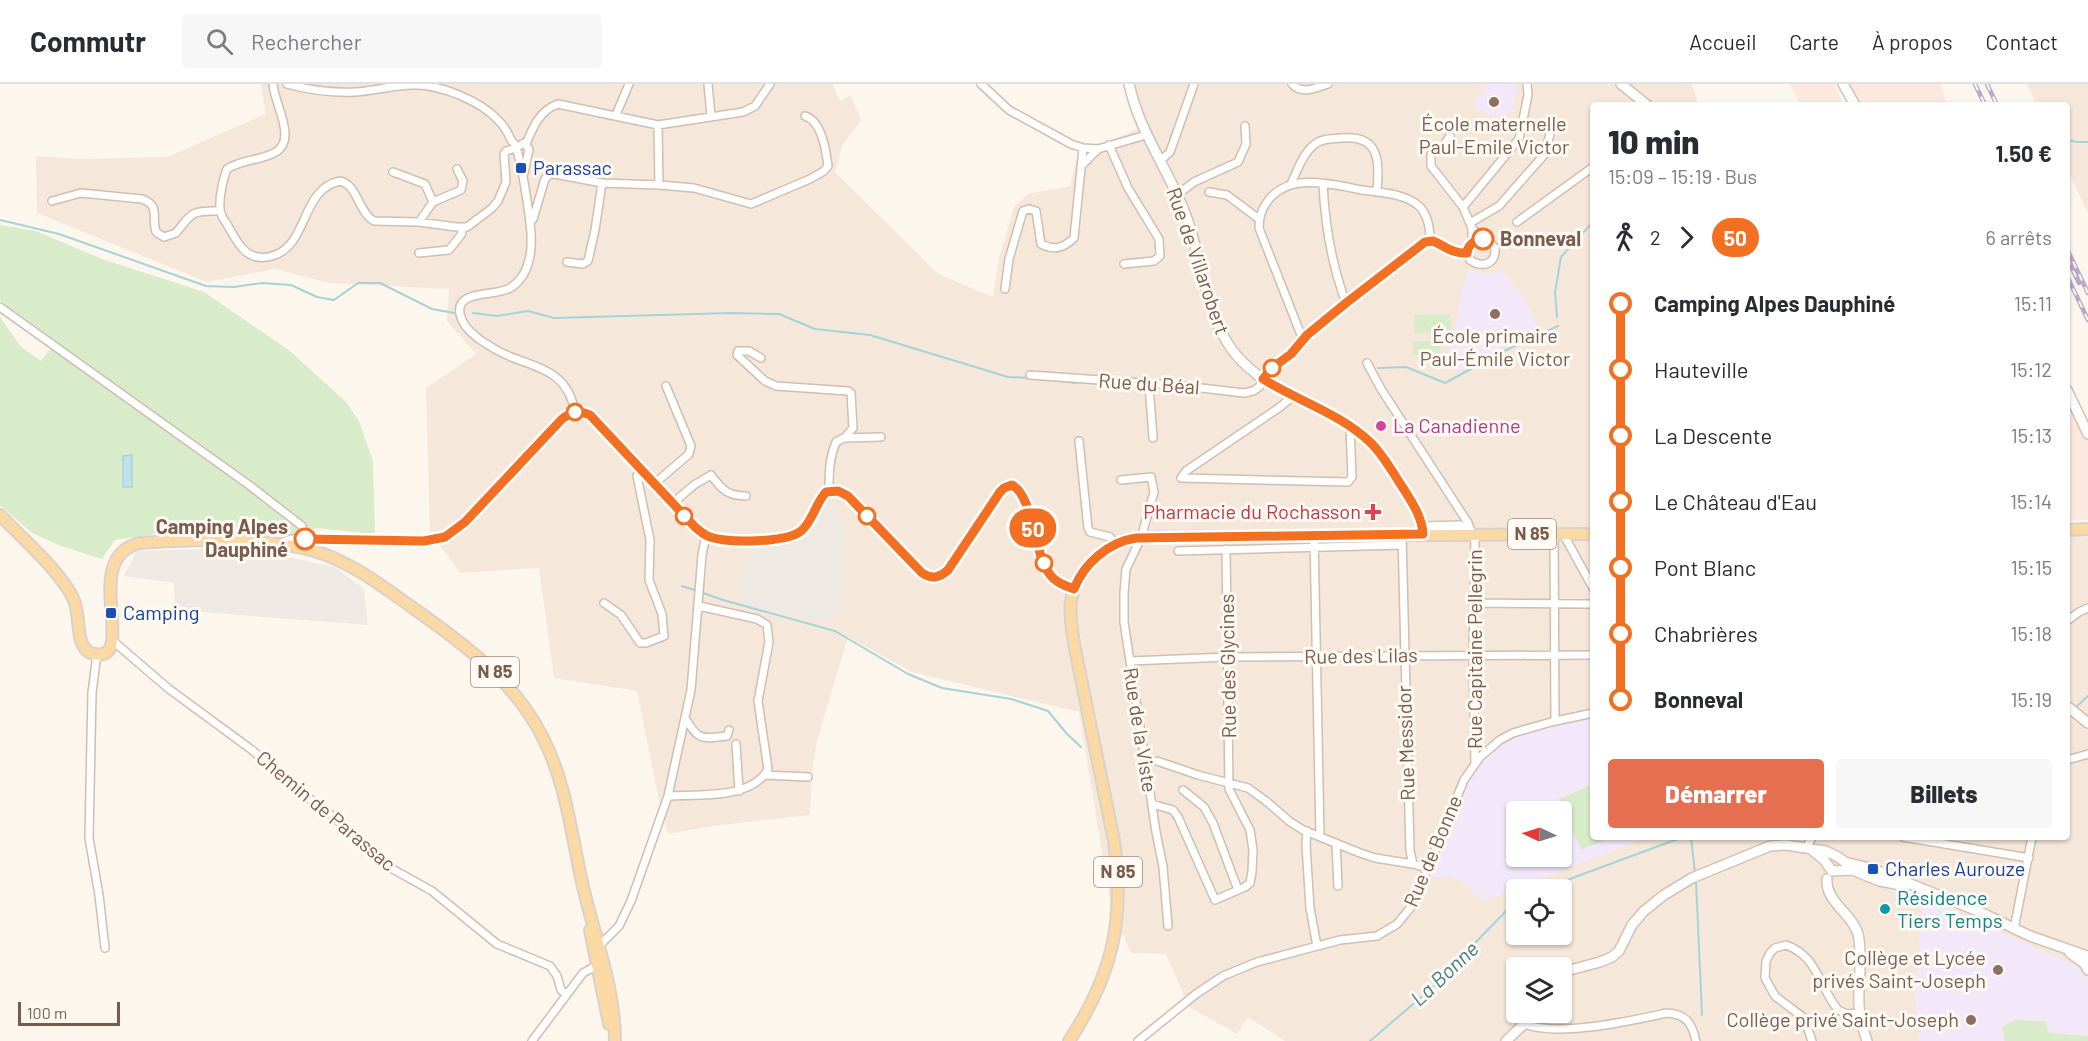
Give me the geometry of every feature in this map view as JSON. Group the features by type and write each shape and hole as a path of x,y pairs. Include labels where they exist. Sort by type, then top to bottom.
{"main road":[{"path":"0,515 64,582 78,609 81,642 87,651 97,654 107,651 113,641"},
{"path":"2070,530 2088,529"},
{"name":"N 85","path":"1069,1041 1084,1019 1100,987 1116,933 1119,902 1118,868 1114,842 1074,644 1071,608 1074,589 1087,567 1115,544 1128,539 1141,538 1314,542 1402,540 1423,530 1472,534 1590,534"},
{"name":"N 85","path":"113,641 110,600 112,566 117,556 126,548 140,543 174,541 262,542 284,544 322,553 358,570 459,641 502,679 531,717 551,755 566,799 586,900 596,966 614,1041"},
{"name":"N 85","path":"586,900 600,945 611,996 614,1041"}],"street":[{"path":"273,84 284,125 284,142 277,153 227,169 220,211 242,250 248,254 261,257 274,255 287,248 296,237 311,202 329,185 337,181 343,181 349,185 371,220 467,227 495,206 506,182 504,154 506,151 517,150"},
{"path":"288,84 336,92 356,92 415,84 439,88 459,95 493,116 502,125 521,156 527,155"},
{"path":"616,115 629,84"},
{"path":"708,84 711,116"},
{"path":"526,144 535,123 544,111 558,104 658,125 743,112 755,106 770,84"},
{"path":"981,84 1009,110 1071,144 1083,148 1098,149 1146,135"},
{"name":"Rue de Villarobert","path":"1129,84 1146,135 1178,195 1193,236 1215,320 1232,351 1263,379 1350,427 1372,444 1407,495 1421,519 1423,530"},
{"path":"1160,161 1170,152 1194,84"},
{"path":"1292,84 1298,90 1303,91 1328,84"},
{"path":"1463,207 1519,139 1528,95 1527,84"},
{"path":"1843,84 1853,102"},
{"path":"1626,86 1644,102"},
{"path":"530,222 533,219 541,189 549,175 564,175 602,183 694,189 751,204 810,179 828,166 825,148 815,121 805,116"},
{"path":"658,125 659,185"},
{"path":"1178,195 1194,182 1238,162 1246,144 1245,126"},
{"path":"1471,226 1499,206 1544,155 1550,134"},
{"path":"1450,136 1443,147 1431,154 1431,165 1463,207 1471,226 1481,239"},
{"path":"1291,184 1299,166 1317,142 1358,138 1371,146 1375,152 1378,170 1377,192"},
{"path":"526,144 520,144 517,150 530,222 530,253 522,278 516,285 501,293 467,298 460,308 460,314 472,333 495,350 552,373 568,391 575,412"},
{"path":"523,176 530,149 526,144"},
{"path":"1109,145 1128,188 1159,239 1160,256 1154,261 1124,264"},
{"path":"1005,289 1009,259 1023,212 1029,209 1036,211 1041,244 1050,249 1065,246 1074,238 1083,148"},
{"path":"1082,165 1098,149"},
{"path":"419,222 433,202 461,190 463,181 457,169"},
{"path":"1517,222 1590,169"},
{"path":"393,172 425,184 433,202"},
{"path":"567,262 583,264 588,261 602,183"},
{"path":"1303,340 1261,235 1259,219 1261,211 1278,190 1291,184 1309,183 1406,198 1418,206 1426,216 1430,240 1453,252 1467,253"},
{"path":"1323,184 1324,211 1330,251 1335,275 1346,303"},
{"path":"1209,192 1227,195 1259,219"},
{"path":"52,201 81,193 142,199 154,207 154,227 159,235 164,237 176,233 186,219 193,214 220,211"},
{"path":"1471,226 1471,244 1467,253 1470,260 1475,264 1490,263 1495,256 1495,248 1488,240 1481,239 1471,244"},
{"path":"419,253 449,250 461,235 463,228"},
{"name":"Rue du Béal","path":"1030,375 1244,393 1253,391 1272,368 1291,354 1303,340 1346,303 1430,240"},
{"path":"0,307 249,484 302,526 305,539"},
{"path":"761,358 749,351 738,351 737,355 765,381 776,386 851,393 853,428 844,438"},
{"path":"1367,363 1468,523 1472,534"},
{"path":"1149,384 1153,438"},
{"path":"654,484 689,454 691,446 666,386"},
{"path":"1293,396 1181,476 1184,479 1348,482 1353,477 1350,427"},
{"path":"2070,396 2088,434"},
{"path":"284,544 288,540 305,539 424,541 445,537 465,522 562,419 580,411 590,415 695,527 706,535 725,539 769,539 794,536 806,526 822,496 829,491 838,491 848,496 922,573 934,578 948,570 1000,492 1012,485 1022,494 1047,572 1058,582 1074,589"},
{"path":"829,491 829,463 837,440 881,437"},
{"path":"1079,441 1088,528 1090,532 1110,537 1115,544"},
{"path":"604,603 621,615 640,643 664,636 662,614 649,580 650,540 637,476 640,468"},
{"path":"673,503 694,484 711,475 720,488 735,496 746,496"},
{"name":"Rue de la Viste","path":"1121,480 1151,477 1153,480 1154,492 1141,538 1128,563 1125,575 1124,622 1165,878 1167,926"},
{"name":"Rue Capitaine Pellegrin","path":"1472,534 1475,763"},
{"path":"1559,534 1566,540 1590,583"},
{"path":"1555,721 1554,604 1559,534"},
{"path":"600,945 619,926 631,901 668,796 694,671 702,555 706,535"},
{"name":"Rue Messidor","path":"1402,540 1409,839 1413,864"},
{"path":"1178,551 1314,542 1320,837"},
{"name":"Rue des Glycines","path":"1226,549 1230,784 1231,794 1250,830 1253,850 1250,882 1238,890"},
{"path":"1474,603 1590,604"},
{"path":"668,796 739,791 765,775 768,770 758,702 769,642 766,625 757,619 699,606"},
{"path":"2070,619 2088,608"},
{"name":"Chemin de Parassac","path":"113,641 186,702 252,750 298,790 340,822 380,862 432,891 496,944 550,966 557,976 561,990 566,994"},
{"path":"97,654 92,693 89,833 105,948"},
{"name":"Rue des Lilas","path":"1130,661 1227,657 1590,654"},
{"path":"2070,709 2084,721"},
{"name":"Rue de Bonne","path":"1138,1041 1196,994 1223,976 1257,962 1340,940 1377,936 1391,928 1412,906 1464,780 1475,763 1490,747 1507,737 1528,728 1590,714"},
{"path":"685,718 695,735 703,738 727,736 729,730"},
{"path":"736,744 739,791"},
{"path":"2070,759 2088,754"},
{"path":"1157,761 1248,788 1289,821 1320,837 1375,858 1427,868"},
{"path":"765,775 808,777"},
{"path":"1152,804 1173,810 1179,817 1215,900 1238,890 1213,823 1204,807 1183,790"},
{"path":"1307,831 1310,908 1317,946"},
{"path":"1808,849 1811,840"},
{"path":"1921,840 2028,858"},
{"path":"2014,929 2031,840"},
{"path":"1336,843 1338,886"},
{"path":"1572,969 1612,957 1619,951 1632,925 1644,911 1664,895 1692,878 1770,846 1786,844 1808,849 1833,867 1852,870 1890,884 1920,889 1978,910 2014,929 2087,961"},
{"path":"1833,867 1827,886 1829,894 1852,923 1858,936 1860,1013 1867,1041"},
{"path":"1812,1041 1804,1018 1775,996 1765,978 1766,961 1775,948 1786,945 1803,954 1815,966 1829,997 1838,1010 1847,1014 1860,1013"},
{"path":"532,1041 582,972 596,966 601,968 611,996"},
{"path":"1506,1041 1524,1024 1534,1027 1569,1028 1610,1025 1667,1013 1680,1014 1689,1022 1696,1041"}],"shaded area":[{"path":"261,84 832,84 840,101 851,95 861,121 843,144 835,172 938,274 993,297 999,258 1014,207 1028,194 1070,186 1080,145 1103,143 1137,130 1127,101 1125,84 1692,84 1697,102 1590,102 1590,840 2070,840 2070,536 2088,535 2088,1041 1285,1041 1248,1017 1237,1034 1189,1007 1166,954 1131,953 1111,907 1079,712 912,672 848,637 817,741 812,771 810,815 713,826 668,834 637,691 554,678 539,568 460,573 430,532 426,388 476,354 447,321 449,289 329,283 275,269 207,282 37,213 36,156 79,159 167,157 266,114"},
{"name":"École maternelle Paul-Emile Victor","path":"1482,84 1517,84 1514,104 1510,112 1501,119 1473,108 1480,93 1485,93 1486,88 1482,87"},
{"path":"1789,84 1834,84 1843,102 1799,102"},
{"path":"1850,84 1941,84 1946,102 1859,102"},
{"path":"2027,84 2088,84 2088,213 2070,175 2070,102 2036,102"},
{"name":"École primaire Paul-Émile Victor","path":"1467,270 1485,274 1503,271 1525,301 1537,327 1461,371 1446,368"},
{"path":"2070,409 2088,441 2088,519 2070,522"},
{"path":"828,499 842,521 845,536 844,588 839,608 823,623 740,605 741,578 745,574 748,544 792,544 809,530 820,507"},
{"path":"246,548 335,567 364,589 368,625 175,610 174,583 124,576 137,551"},
{"path":"1590,716 1590,840 1640,840 1572,867 1572,801 1506,801 1506,867 1571,867 1540,879 1506,879 1506,892 1484,901 1460,880 1448,876 1428,878 1466,783 1482,760 1502,743 1522,733"},
{"name":"Collège et Lycée privés Saint-Joseph","path":"1923,896 2077,967 2088,977 2088,1041 1919,1041 1915,995"}],"green space":[{"path":"0,225 36,231 102,259 204,292 290,351 346,402 359,421 373,461 375,534 317,528 295,535 162,533 115,540 102,559 61,546 32,533 0,505 0,317 21,347 41,361 56,341 0,301"},
{"path":"1450,314 1451,332 1414,333 1414,315"},
{"path":"1413,341 1440,341 1440,355 1413,355"},
{"path":"1590,785 1590,840 1605,840 1581,850 1572,829 1572,801 1560,801 1559,799"},
{"path":"2015,1020 2045,1021 2049,1033 2088,1036 2088,1041 2005,1041 2002,1027"}],"water":[{"path":"132,455 132,487 123,487 123,456"}],"waterway":[{"path":"2070,141 2088,142"},
{"path":"0,220 59,234 206,286 234,287 262,283 291,285 317,297 334,300 358,283 380,283 432,309 454,313"},
{"path":"1557,317 1555,293 1561,257 1590,225"},
{"path":"473,313 497,316 528,311 554,318 731,313 779,314 815,329 870,335 1008,377 1032,378"},
{"path":"1378,368 1406,367 1445,383 1502,352 1558,326"},
{"path":"1046,379 1076,383"},
{"path":"682,586 697,591"},
{"path":"703,593 835,631 908,674 942,688 1011,699 1048,711 1081,747"},
{"name":"La Bonne","path":"2075,708 2088,696"},
{"name":"La Bonne","path":"1570,879 1675,840"},
{"path":"1691,840 1695,873"},
{"path":"1696,881 1702,1015"},
{"name":"La Bonne","path":"1370,1041 1447,975 1506,911"}],"railway":[{"path":"1975,84 1984,102"},
{"path":"1987,84 1996,102"},
{"path":"2070,255 2088,293"},
{"path":"2070,264 2079,283"},
{"path":"2070,282 2088,320"}],"bus line":[{"name":"50","path":"305,539 424,541 445,537 465,522 562,419 568,414 580,411 590,415 695,527 710,537 769,539 794,536 806,526 822,496 834,490 848,496 922,573 934,578 948,570 1000,492 1012,485 1022,494 1047,572 1062,585 1074,589 1087,567 1107,549 1128,539 1423,534 1421,519 1372,444 1336,418 1263,379 1272,368 1298,348 1307,335 1425,242 1430,240 1453,252 1464,254 1473,242 1483,239"}],"place":[{"name":"École maternelle Paul-Emile Victor","path":"1494,102"},
{"name":"Parassac","path":"521,168"},
{"name":"Bonneval","path":"1483,239"},
{"name":"École primaire Paul-Émile Victor","path":"1495,314"},
{"name":"La Canadienne","path":"1381,426"},
{"name":"Pharmacie du Rochasson","path":"1373,512"},
{"name":"Camping Alpes Dauphiné","path":"305,539"},
{"name":"Camping","path":"111,613"},
{"name":"Charles Aurouze","path":"1873,869"},
{"name":"Résidence Tiers Temps","path":"1885,909"},
{"name":"Collège et Lycée privés Saint-Joseph","path":"1998,970"},
{"name":"Collège privé Saint-Joseph","path":"1971,1020"}]}
